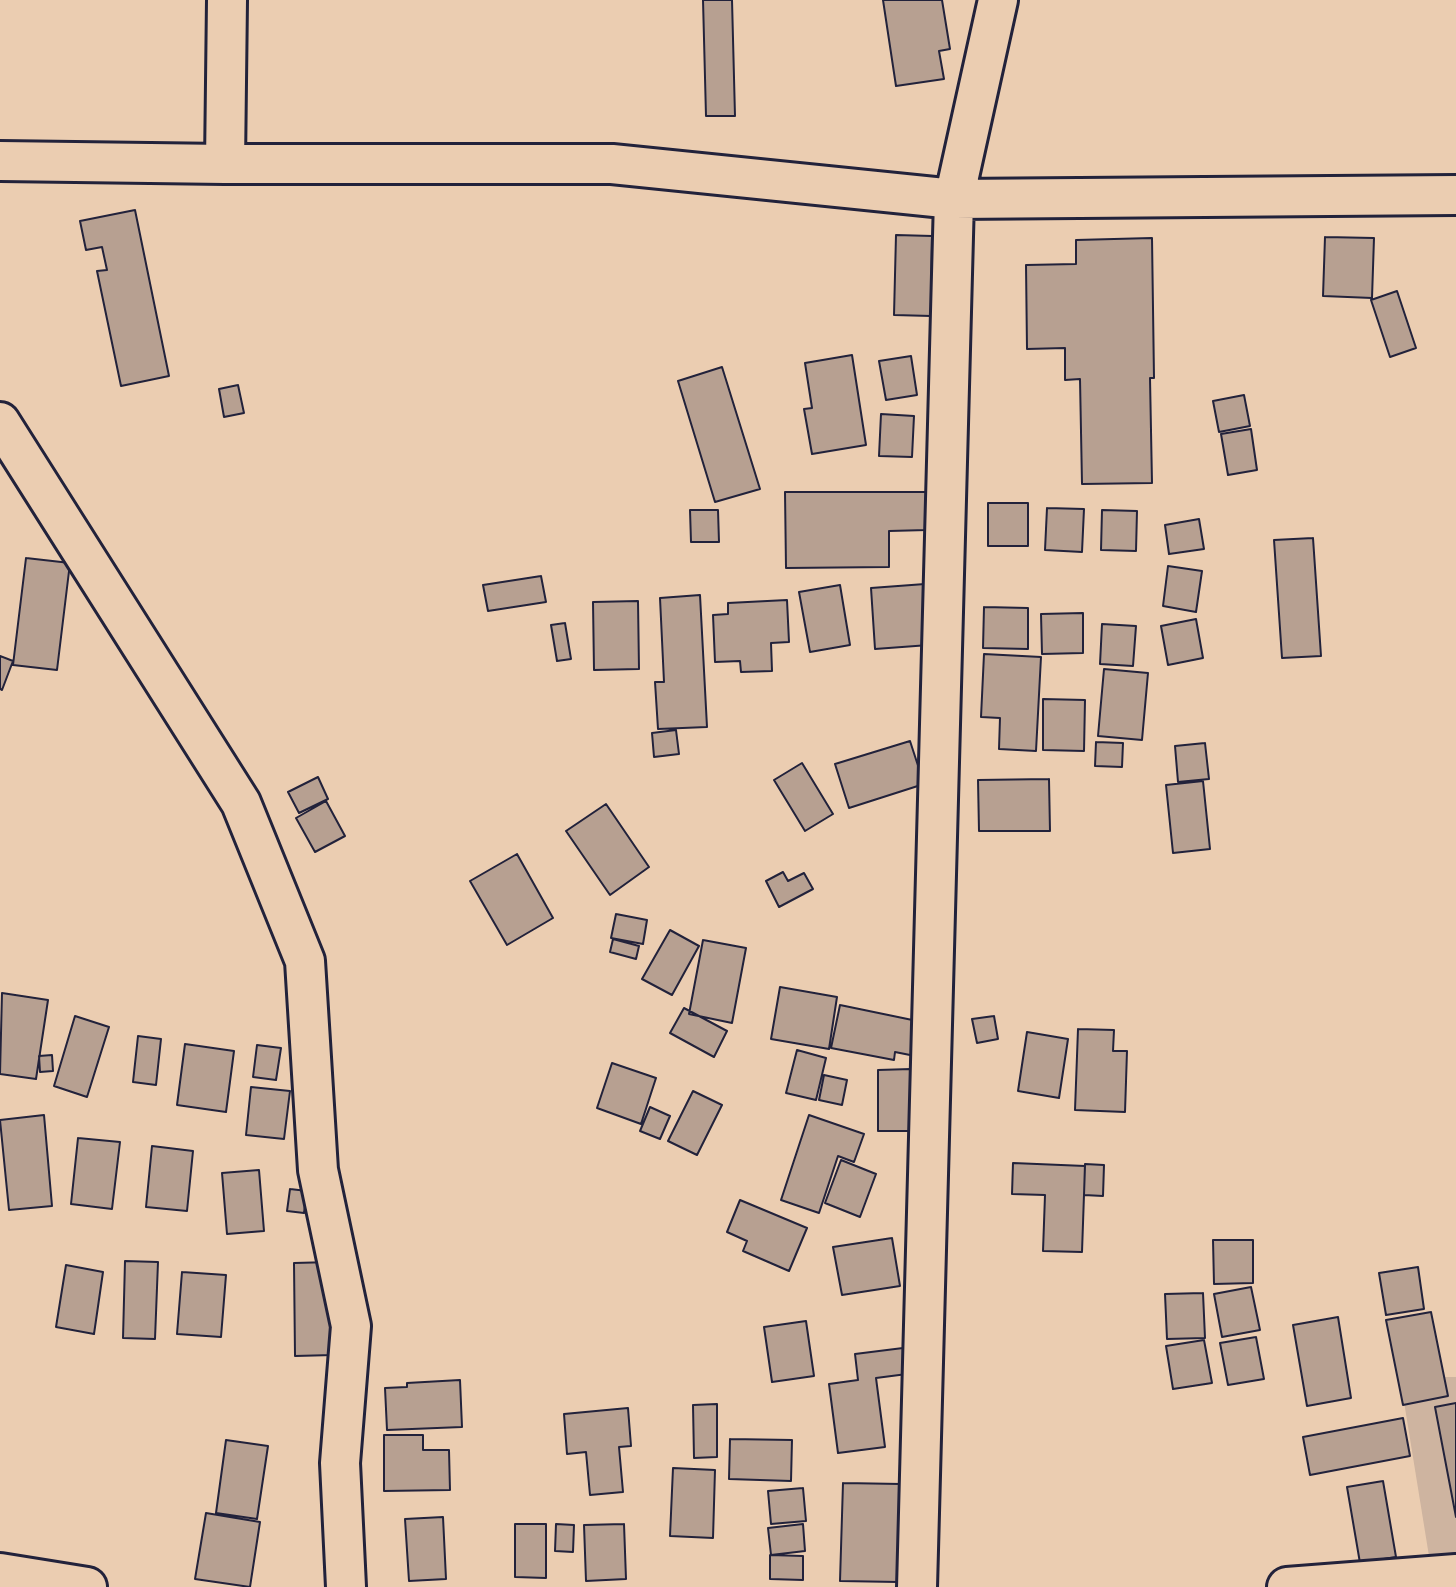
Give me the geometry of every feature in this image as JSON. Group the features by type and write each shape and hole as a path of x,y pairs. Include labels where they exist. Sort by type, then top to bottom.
{"street":[{"path":"225,164 227,0"},
{"path":"917,1587 954,199 998,0"},
{"path":"0,161 612,164 954,199 1456,195"},
{"path":"0,422 241,803 305,961 318,1170 351,1326 340,1463 346,1587"},
{"path":"0,1573 87,1587"},
{"path":"1287,1587 1456,1574"}],"shaded area":[{"path":"1400,1377 1456,1377 1456,1587 1434,1587"}],"building":[{"path":"703,0 732,0 735,116 706,116"},
{"path":"883,0 942,0 950,49 939,51 944,79 896,86"},
{"path":"135,210 169,376 121,386 97,271 107,270 102,247 86,250 80,221"},
{"path":"896,235 932,236 931,316 894,315"},
{"path":"1325,237 1374,238 1372,298 1323,296"},
{"path":"1152,238 1152,483 1082,484 1080,379 1065,380 1065,348 1027,349 1026,265 1076,264 1076,240"},
{"path":"1397,291 1416,348 1390,357 1371,300"},
{"path":"852,355 866,445 812,454 804,409 812,408 805,363"},
{"path":"911,356 917,395 886,400 879,361"},
{"path":"722,367 760,489 715,502 678,381"},
{"path":"238,385 244,413 224,417 219,389"},
{"path":"1244,395 1250,426 1219,432 1213,401"},
{"path":"881,414 914,416 912,457 879,456"},
{"path":"1251,429 1257,470 1228,475 1221,434"},
{"path":"785,492 927,492 927,530 889,531 889,567 786,568"},
{"path":"988,503 1028,503 1028,546 988,546"},
{"path":"1047,508 1084,509 1082,552 1045,550"},
{"path":"690,510 718,510 719,542 691,542"},
{"path":"1102,510 1137,511 1136,551 1101,550"},
{"path":"1199,519 1204,549 1169,554 1165,525"},
{"path":"1313,538 1321,656 1282,658 1274,540"},
{"path":"26,558 70,563 57,670 13,665"},
{"path":"1168,566 1202,571 1196,612 1163,606"},
{"path":"541,576 546,602 488,611 483,585"},
{"path":"925,584 929,645 875,649 871,588"},
{"path":"840,585 850,645 810,652 799,592"},
{"path":"700,595 707,727 658,729 655,682 664,682 660,598"},
{"path":"787,600 789,642 771,643 772,671 741,672 740,661 715,662 713,615 728,614 728,603"},
{"path":"638,601 639,669 594,670 593,602"},
{"path":"984,607 1028,608 1028,649 983,648"},
{"path":"1083,613 1083,653 1042,654 1041,614"},
{"path":"1196,619 1203,658 1168,665 1161,626"},
{"path":"565,623 571,659 557,661 551,625"},
{"path":"1102,624 1136,626 1133,666 1100,664"},
{"path":"984,654 1041,657 1036,751 999,749 1000,718 981,717"},
{"path":"0,656 13,661 2,690 0,689"},
{"path":"1104,669 1148,673 1142,740 1098,736"},
{"path":"1043,699 1085,700 1084,751 1043,750"},
{"path":"676,730 679,754 654,757 652,733"},
{"path":"910,741 924,784 849,808 835,764"},
{"path":"1096,742 1123,743 1122,767 1095,766"},
{"path":"1205,743 1209,779 1178,782 1175,746"},
{"path":"802,763 833,814 805,831 774,780"},
{"path":"318,777 328,799 299,813 288,792"},
{"path":"1049,779 1050,831 979,831 978,780"},
{"path":"1203,781 1210,849 1173,853 1166,785"},
{"path":"326,801 345,836 315,852 296,818"},
{"path":"606,804 649,867 610,895 566,831"},
{"path":"517,854 553,918 507,945 470,881"},
{"path":"783,872 788,881 804,873 813,889 779,907 766,881"},
{"path":"616,914 647,920 643,944 611,938"},
{"path":"670,930 699,946 672,995 642,979"},
{"path":"613,939 639,946 636,959 610,952"},
{"path":"703,940 746,948 732,1023 689,1014"},
{"path":"780,987 837,997 829,1049 771,1039"},
{"path":"2,993 48,1000 36,1079 0,1074"},
{"path":"840,1005 922,1022 915,1056 895,1052 894,1060 831,1048"},
{"path":"684,1008 727,1031 714,1057 670,1033"},
{"path":"75,1016 109,1027 87,1097 54,1086"},
{"path":"994,1016 998,1039 977,1043 972,1019"},
{"path":"1078,1029 1114,1030 1113,1051 1127,1051 1125,1112 1075,1110"},
{"path":"1027,1032 1068,1039 1059,1098 1018,1091"},
{"path":"138,1036 161,1039 156,1085 133,1082"},
{"path":"185,1044 234,1051 226,1112 177,1105"},
{"path":"257,1045 281,1048 276,1080 253,1077"},
{"path":"797,1050 826,1058 816,1100 786,1093"},
{"path":"52,1055 53,1071 40,1072 39,1056"},
{"path":"612,1063 656,1078 641,1124 597,1108"},
{"path":"911,1069 911,1131 878,1131 878,1070"},
{"path":"824,1075 847,1080 842,1105 819,1100"},
{"path":"251,1087 290,1091 284,1139 246,1135"},
{"path":"693,1091 722,1105 697,1155 668,1141"},
{"path":"650,1107 670,1116 660,1139 640,1131"},
{"path":"44,1115 52,1206 9,1210 0,1120"},
{"path":"809,1115 864,1134 854,1162 838,1156 819,1213 781,1200"},
{"path":"78,1138 120,1142 112,1209 71,1204"},
{"path":"152,1146 193,1151 187,1211 146,1207"},
{"path":"841,1160 876,1174 860,1217 825,1203"},
{"path":"1013,1163 1085,1166 1082,1252 1043,1251 1045,1195 1012,1194"},
{"path":"1085,1164 1104,1165 1103,1196 1084,1195"},
{"path":"259,1170 264,1231 227,1234 222,1173"},
{"path":"290,1189 307,1191 304,1213 287,1211"},
{"path":"740,1200 807,1228 789,1271 743,1251 747,1241 727,1232"},
{"path":"892,1238 900,1286 842,1295 833,1247"},
{"path":"1213,1240 1253,1240 1253,1283 1214,1284"},
{"path":"125,1261 158,1262 155,1339 123,1338"},
{"path":"332,1262 333,1355 295,1356 294,1263"},
{"path":"66,1265 103,1272 94,1334 56,1327"},
{"path":"1418,1267 1424,1309 1386,1315 1379,1273"},
{"path":"182,1272 226,1275 221,1337 177,1334"},
{"path":"1251,1287 1260,1330 1222,1337 1214,1294"},
{"path":"1203,1293 1205,1338 1167,1339 1165,1294"},
{"path":"1431,1312 1448,1396 1403,1405 1386,1320"},
{"path":"1338,1317 1351,1398 1307,1406 1293,1325"},
{"path":"806,1321 814,1376 772,1382 764,1327"},
{"path":"1256,1337 1264,1379 1228,1385 1220,1343"},
{"path":"1204,1340 1212,1383 1173,1389 1166,1346"},
{"path":"903,1348 907,1374 876,1378 885,1447 838,1453 829,1384 858,1380 855,1354"},
{"path":"460,1380 462,1427 387,1430 385,1388 407,1387 407,1383"},
{"path":"1456,1403 1456,1517 1435,1407"},
{"path":"717,1404 717,1457 694,1458 693,1405"},
{"path":"628,1408 631,1446 619,1447 623,1492 590,1495 586,1452 567,1454 564,1414"},
{"path":"1403,1418 1410,1456 1310,1475 1303,1437"},
{"path":"384,1435 423,1435 423,1450 449,1450 450,1490 384,1491"},
{"path":"730,1439 792,1440 791,1481 729,1479"},
{"path":"226,1440 268,1446 257,1519 216,1513"},
{"path":"673,1468 715,1470 713,1538 670,1536"},
{"path":"1383,1481 1396,1557 1360,1563 1347,1487"},
{"path":"843,1483 901,1484 898,1582 840,1581"},
{"path":"803,1488 806,1521 771,1524 768,1491"},
{"path":"206,1513 260,1522 250,1587 195,1579"},
{"path":"443,1517 446,1579 409,1581 405,1519"},
{"path":"515,1524 546,1524 546,1578 515,1577"},
{"path":"556,1524 574,1525 573,1552 555,1551"},
{"path":"624,1524 626,1579 586,1581 584,1525"},
{"path":"803,1524 805,1551 771,1555 768,1528"},
{"path":"770,1555 803,1556 803,1580 770,1579"}]}
